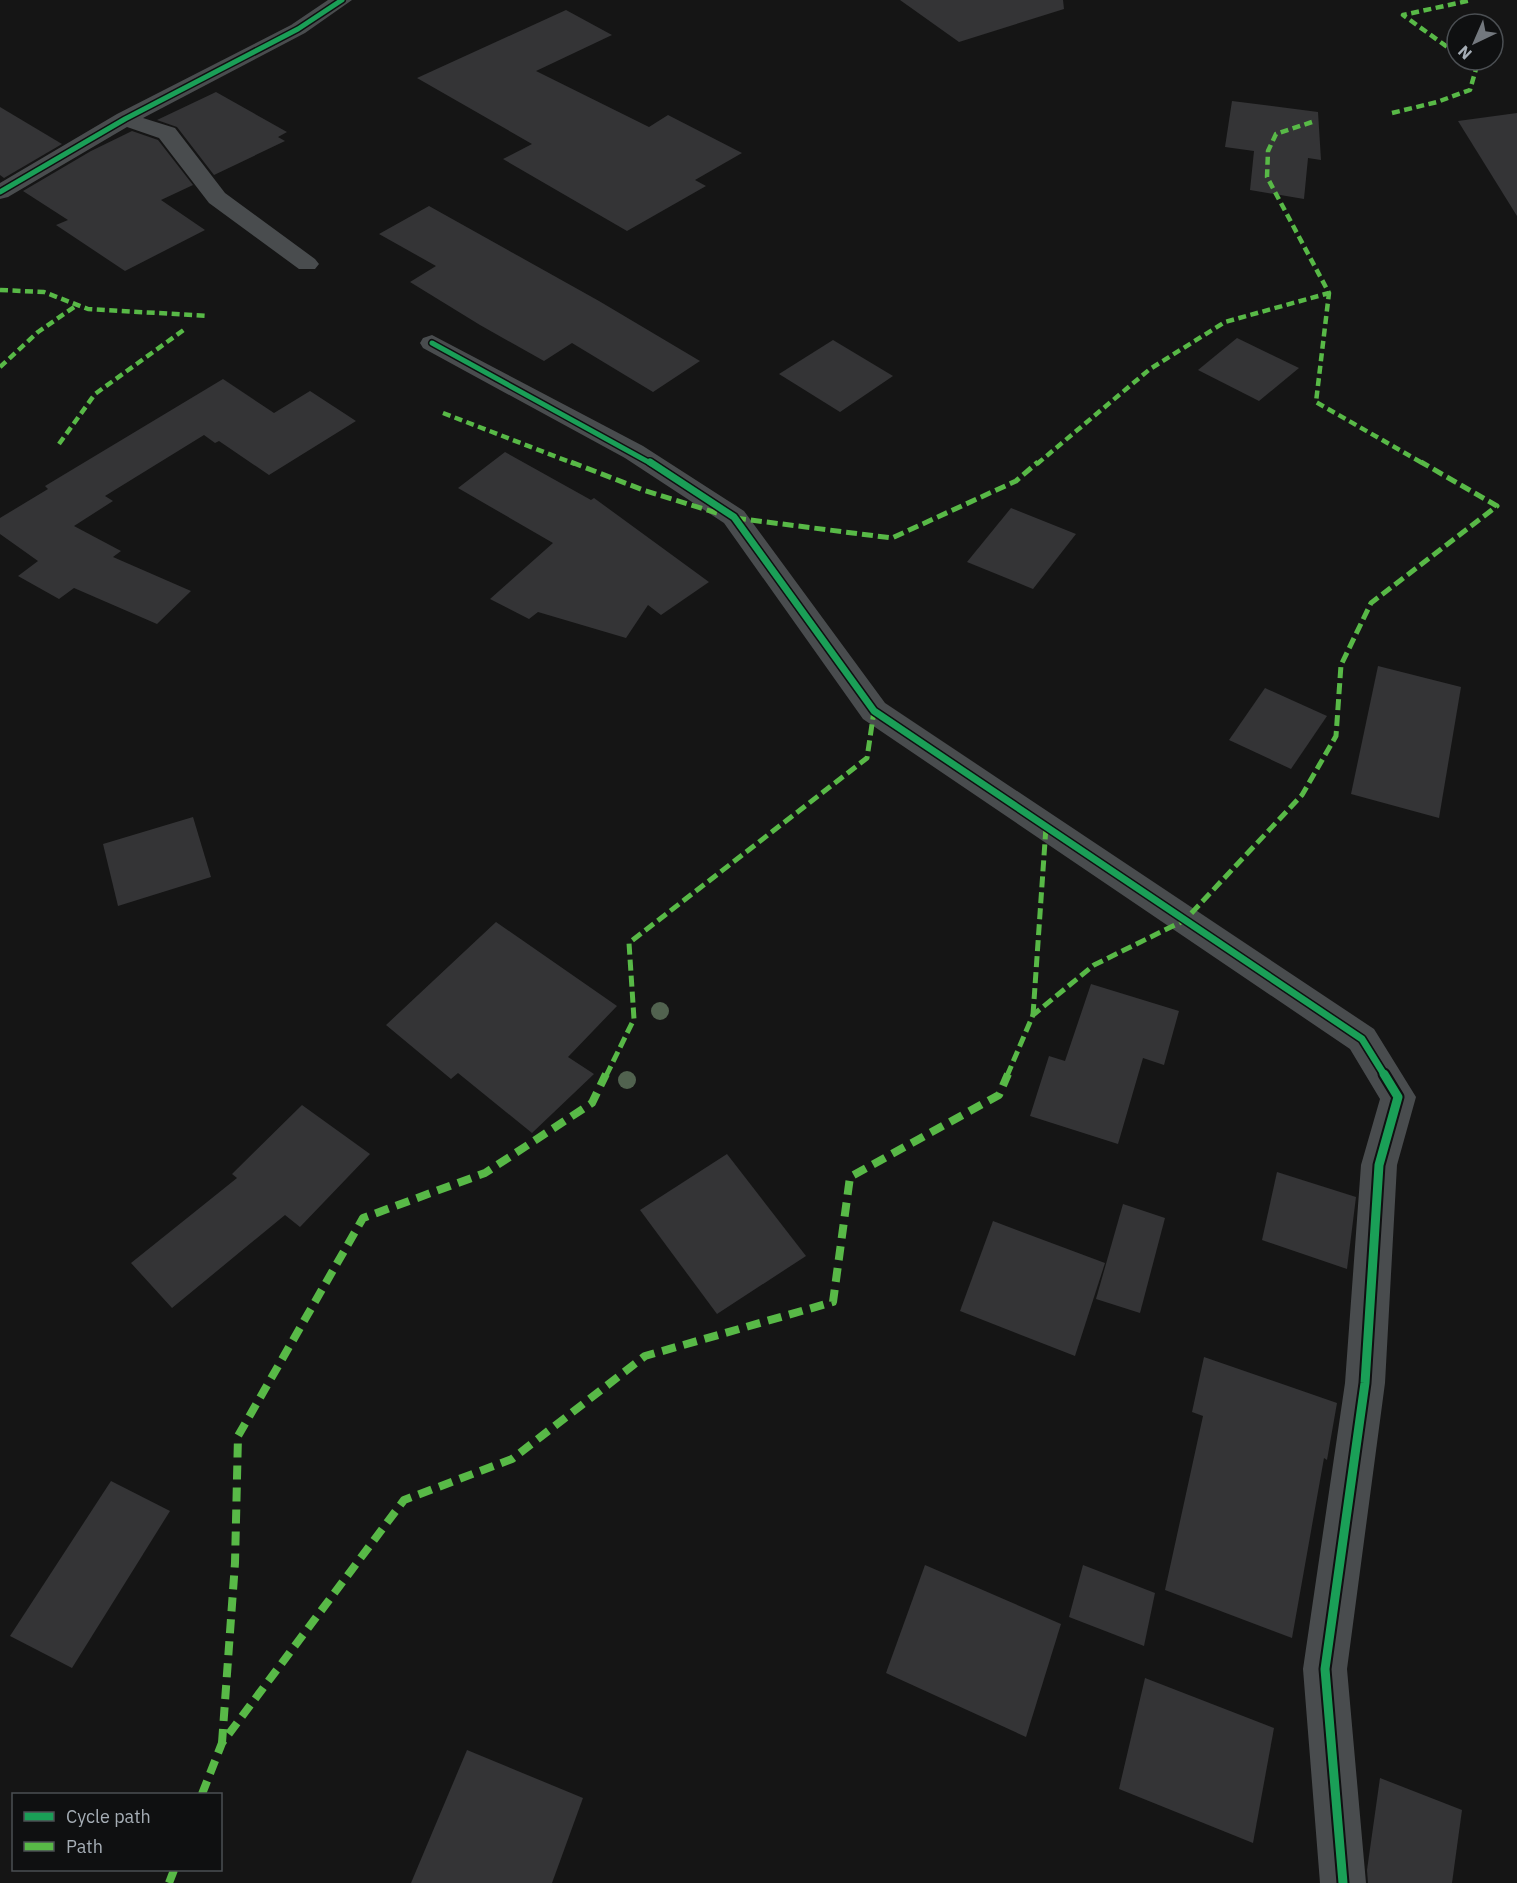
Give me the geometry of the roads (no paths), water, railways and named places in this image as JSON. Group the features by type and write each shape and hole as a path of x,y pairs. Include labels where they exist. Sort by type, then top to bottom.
{"street":[{"path":"0,192 125,119 298,29 342,0"},
{"path":"125,119 167,133 217,198 307,264"},
{"path":"432,343 634,452 734,518 874,711 1362,1039 1398,1097 1379,1165 1365,1383 1324,1669 1343,1883"}]}
